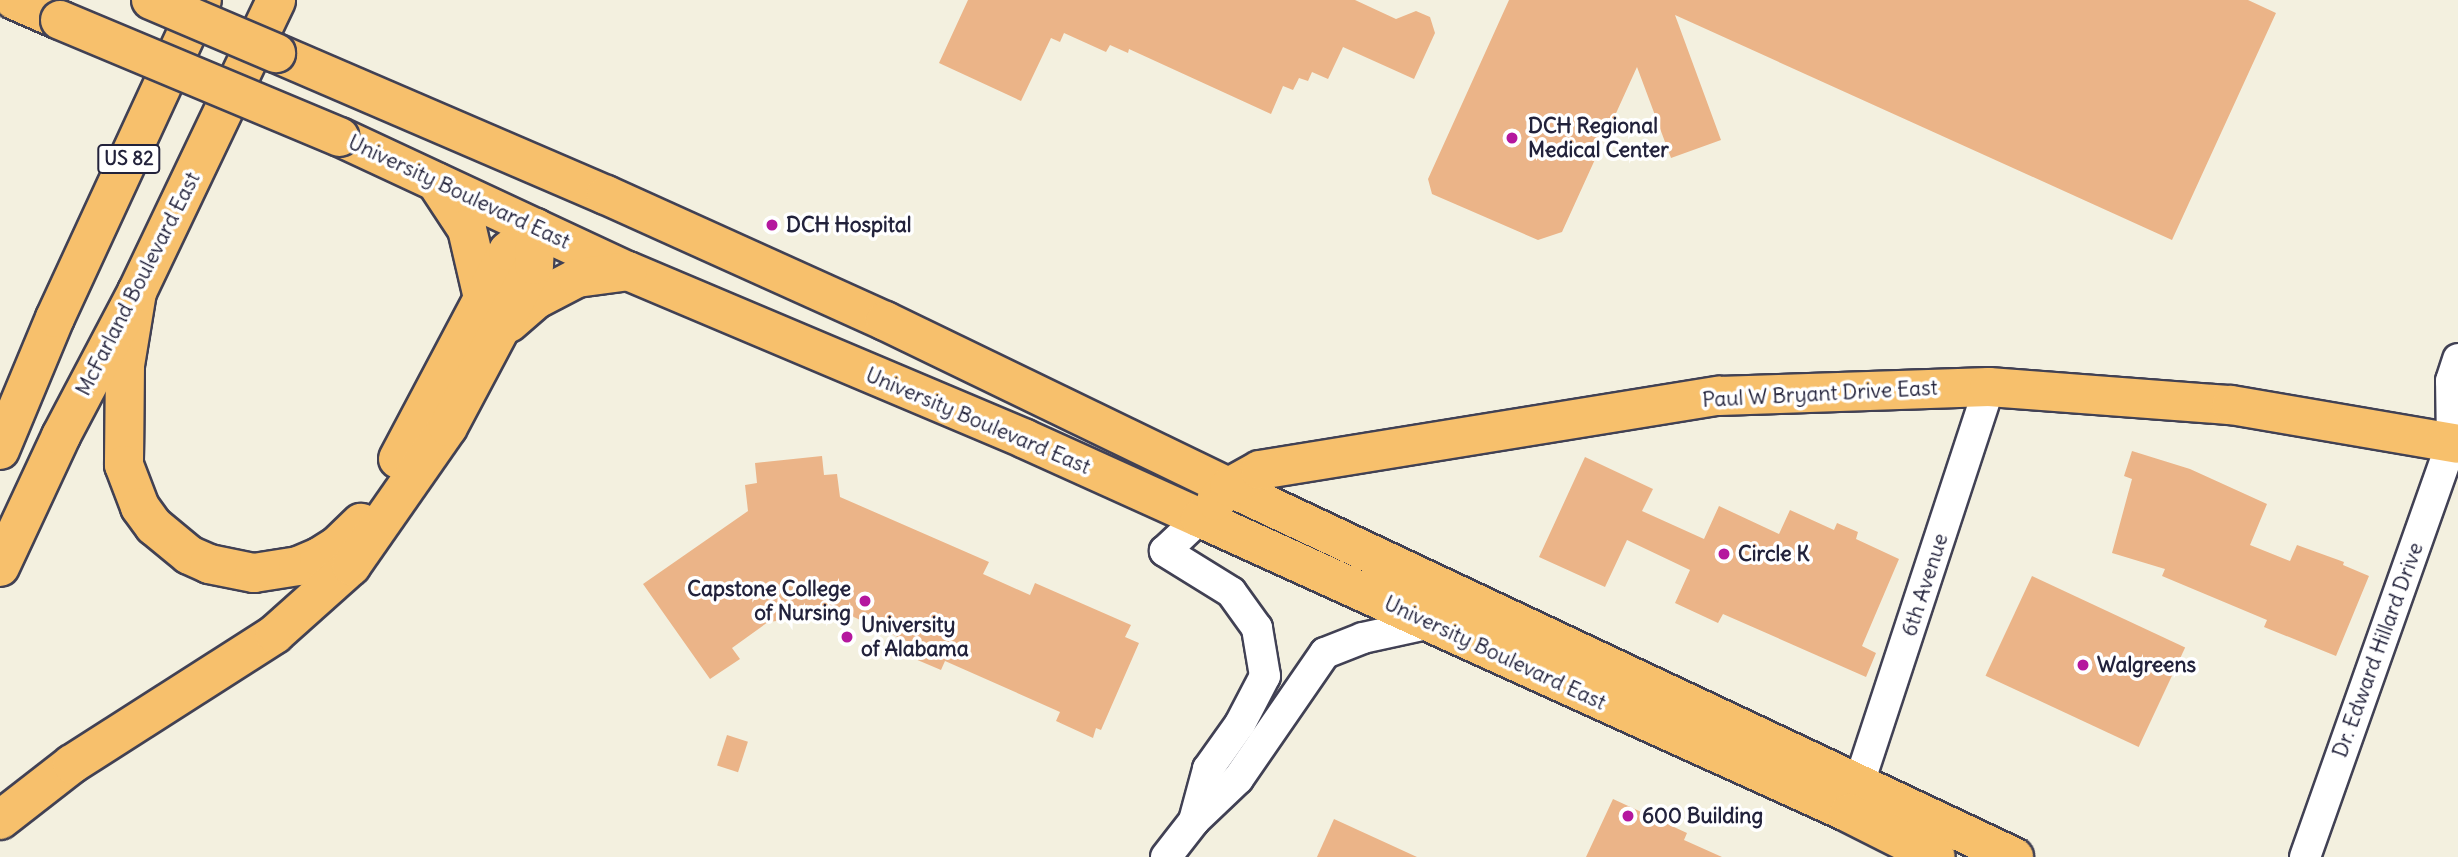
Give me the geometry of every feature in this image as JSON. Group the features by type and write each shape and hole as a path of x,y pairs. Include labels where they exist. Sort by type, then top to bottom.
{"main road":[{"name":"University Boulevard East","path":"14,0 341,137 628,271 1024,439 1849,813 1936,857"},
{"name":"University Boulevard East","path":"150,0 368,91 885,321 1229,487 2014,857"},
{"name":"US 82","path":"0,450 55,318 202,0"},
{"name":"McFarland Boulevard East","path":"0,567 61,436 137,292 276,0"},
{"path":"436,182 467,229 483,298"},
{"path":"137,292 123,390 124,465 147,517 170,542 209,564 254,573 298,566 319,557 355,529 369,511 435,395 508,251 536,228"},
{"path":"0,820 72,764 275,634 351,566 448,427 534,265 536,228"},
{"path":"496,333 537,299 577,278 628,271"},
{"path":"0,390 55,318"},
{"name":"Paul W Bryant Drive East","path":"1200,518 1229,487 1260,470 1719,396 1989,387 2231,405 2456,440"}],"street":[{"name":"Dr. Edward Hillard Drive","path":"2305,857 2456,440 2451,380 2458,359"},
{"name":"6th Avenue","path":"1859,783 1989,387"},
{"path":"1194,821 1208,769 1240,724 1265,676 1257,628 1231,592 1166,551 1200,518"},
{"path":"1166,857 1194,821 1238,779 1325,653 1363,638 1432,623"}],"building":[{"path":"968,0 1355,0 1396,19 1416,11 1430,17 1435,33 1414,79 1343,47 1328,79 1312,72 1308,81 1299,78 1293,90 1283,86 1271,114 1129,49 1128,53 1110,45 1106,52 1064,33 1060,42 1051,38 1021,101 939,63"},
{"path":"1509,0 2248,0 2276,13 2172,240 1675,15 1721,140 1671,158 1637,67 1562,232 1538,240 1432,194 1428,179"},
{"path":"2132,451 2190,469 2267,504 2250,545 2290,561 2297,545 2344,562 2343,565 2369,576 2336,656 2264,627 2267,620 2162,576 2165,569 2112,553 2132,479 2124,476"},
{"name":"Capstone College of Nursing","path":"822,456 824,475 837,474 840,497 989,562 983,574 1030,595 1035,583 1131,625 1125,637 1139,643 1101,730 1096,728 1093,738 1056,721 1060,712 945,661 941,670 908,656 913,644 845,613 768,622 732,648 740,659 710,679 643,584 748,511 745,485 757,483 755,463"},
{"path":"1585,457 1653,489 1642,511 1704,539 1719,506 1779,534 1790,510 1834,530 1837,523 1858,532 1856,539 1899,559 1862,646 1876,653 1866,677 1723,614 1718,623 1675,603 1690,570 1627,540 1605,587 1539,557"},
{"name":"Walgreens","path":"2032,576 2185,647 2139,747 1986,676"},
{"path":"727,735 748,742 738,772 717,765"},
{"name":"600 Building","path":"1613,799 1687,833 1684,840 1722,857 1586,857"},
{"path":"1334,819 1417,857 1317,857"}],"place":[{"name":"DCH Regional Medical Center","path":"1512,138"},
{"name":"DCH Hospital","path":"772,225"},
{"name":"Circle K","path":"1724,554"},
{"name":"Capstone College of Nursing","path":"865,601"},
{"name":"University of Alabama","path":"847,637"},
{"name":"Walgreens","path":"2083,665"},
{"name":"600 Building","path":"1628,816"}]}
